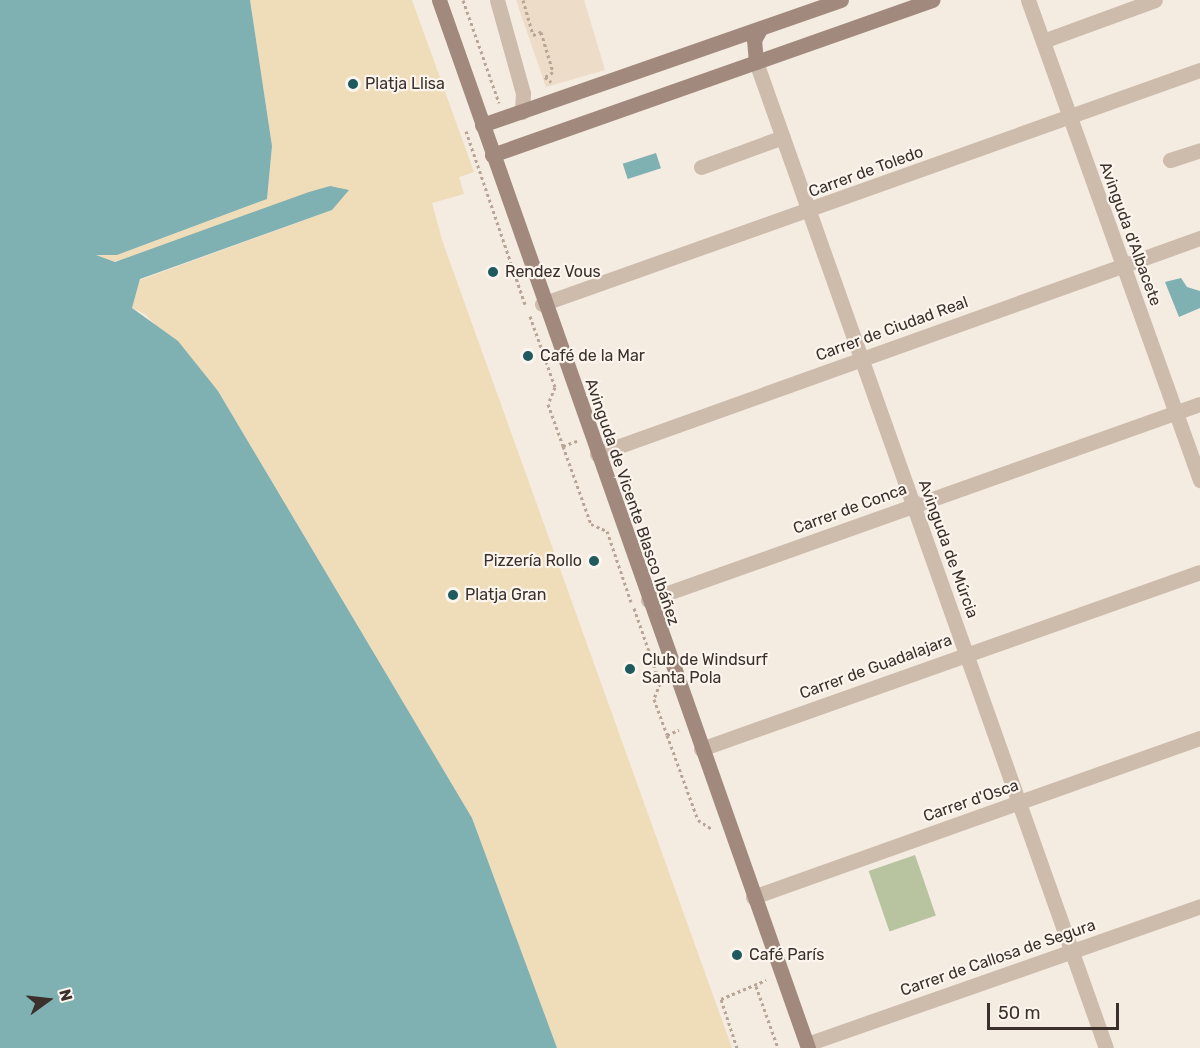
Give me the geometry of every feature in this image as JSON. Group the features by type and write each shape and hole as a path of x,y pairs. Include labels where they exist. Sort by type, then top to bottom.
{"street":[{"name":"Avinguda de Vicente Blasco Ibáñez","path":"439,0 542,304 808,1046"},
{"path":"496,0 523,93 522,112"},
{"path":"482,125 760,29 801,7 841,0"},
{"path":"492,155 932,0"},
{"name":"Avinguda d'Albacete","path":"1028,0 1200,478"},
{"path":"1043,41 1155,0"},
{"path":"756,62 754,40 760,29"},
{"name":"Avinguda de Múrcia","path":"756,62 1106,1048"},
{"name":"Carrer de Toledo","path":"542,304 810,211 1200,70"},
{"path":"701,167 783,137"},
{"path":"1170,160 1200,150"},
{"name":"Carrer de Ciudad Real","path":"597,454 1200,238"},
{"name":"Carrer de Conca","path":"648,600 1200,404"},
{"name":"Carrer de Guadalajara","path":"701,749 1200,572"},
{"name":"Carrer d'Osca","path":"753,897 1200,738"},
{"name":"Carrer de Callosa de Segura","path":"808,1046 1200,906"}],"path":[{"path":"463,0 504,118"},
{"path":"523,0 533,35 541,32 553,72 545,77 557,82"},
{"path":"465,128 555,387 548,404 591,524 607,531 660,683 654,699 698,820 711,827 715,838"},
{"path":"738,1048 721,999 767,982 763,971"},
{"path":"756,986 778,1048"}],"green space":[{"path":"915,855 936,916 890,931 869,871"}],"sand":[{"name":"Platja Gran","path":"250,0 412,0 474,172 459,177 464,194 432,203 442,240 732,1048 557,1048 472,818 218,391 145,314 132,308 140,280 332,210 330,186 123,260 107,262 95,255 117,255 267,199 272,146"}],"shaded area":[{"path":"516,0 584,0 605,70 546,87"}],"water":[{"path":"0,0 250,0 272,146 267,199 117,255 96,255 115,262 309,192 330,186 349,190 332,210 140,279 132,308 178,341 218,391 472,818 557,1048 0,1048"},
{"path":"656,153 661,168 628,179 623,164"},
{"path":"1181,278 1187,287 1200,291 1200,308 1179,317 1165,282"}],"place":[{"name":"Platja Llisa","path":"353,84"},
{"name":"Rendez Vous","path":"493,272"},
{"name":"Café de la Mar","path":"528,356"},
{"name":"Pizzería Rollo","path":"594,561"},
{"name":"Platja Gran","path":"453,595"},
{"name":"Club de Windsurf Santa Pola","path":"630,669"},
{"name":"Café París","path":"737,955"}]}
